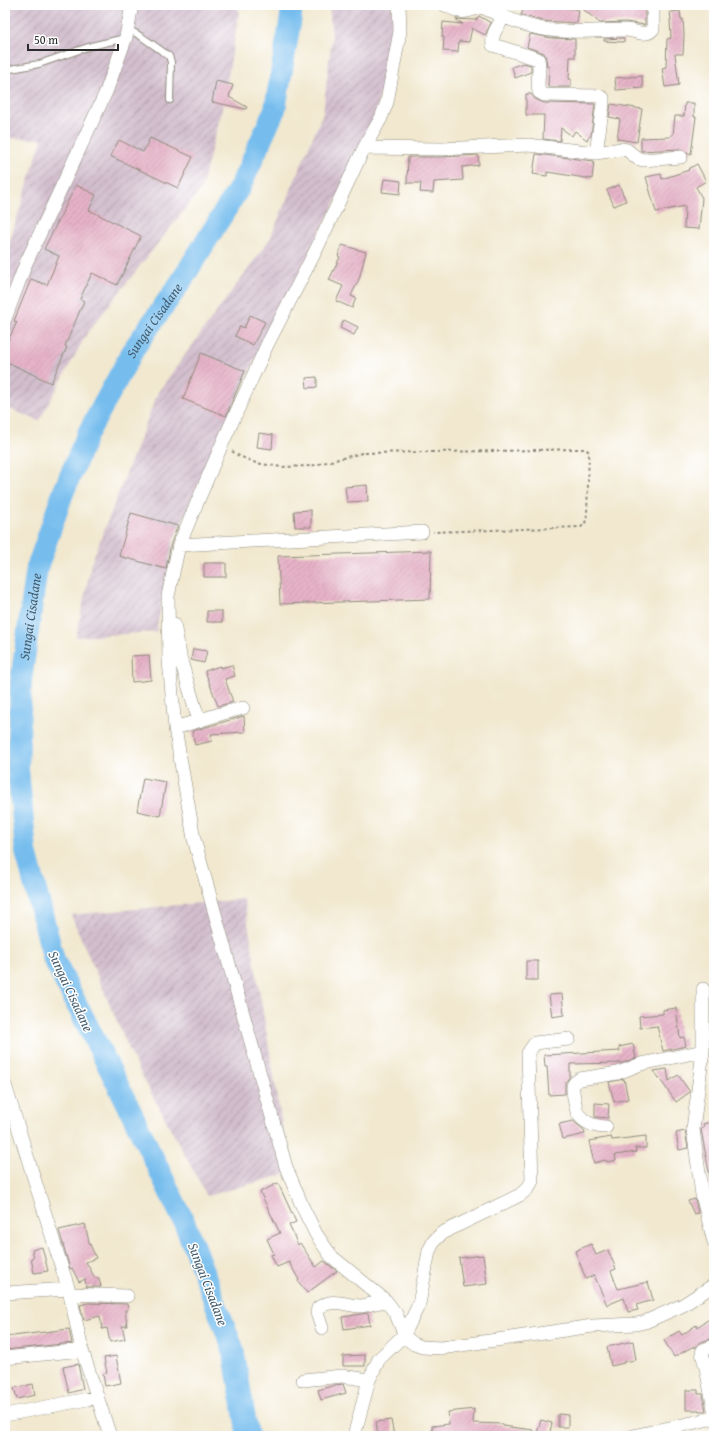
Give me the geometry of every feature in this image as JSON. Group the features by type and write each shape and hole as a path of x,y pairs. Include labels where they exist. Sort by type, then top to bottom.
{"street":[{"path":"5,319 26,263 103,100 127,33 132,5"},
{"path":"399,5 400,31 387,102 381,118 364,148 317,248 267,345 222,444 180,544 168,596 167,613 169,661 175,728 194,839 286,1167 303,1208 316,1234 331,1256 386,1300 396,1314 404,1335 414,1344 422,1347 441,1348 593,1326 636,1324 683,1305 714,1285"},
{"path":"445,5 459,11 467,11 483,6 504,17 531,26 554,31 627,30 644,34 650,33 653,29 653,5"},
{"path":"504,17 494,33 492,39 493,45 538,59 537,86 539,92 544,94 599,96 603,98 596,153"},
{"path":"364,148 442,149 528,144 596,153 621,149 627,150 637,158 643,160 681,157"},
{"path":"180,544 422,532"},
{"path":"168,596 181,661 199,721"},
{"path":"175,728 243,708"},
{"path":"703,989 709,1032 703,1050 693,1129 702,1195 714,1242"},
{"path":"354,1436 369,1380 379,1359 404,1335 419,1304 426,1261 434,1241 442,1233 520,1195 528,1188 532,1181 528,1053 535,1043 569,1039"},
{"path":"606,1127 592,1126 578,1114 576,1110 573,1087 575,1082 580,1079 618,1073 641,1064 703,1050"},
{"path":"5,1085 69,1291 82,1350 110,1436"},
{"path":"5,1293 69,1291 127,1296"},
{"path":"322,1328 317,1313 318,1308 322,1305 339,1302 360,1306 386,1300"},
{"path":"714,1346 703,1350 702,1353 714,1409"},
{"path":"5,1358 82,1350"},
{"path":"303,1380 342,1376 369,1380"},
{"path":"5,1415 98,1397"},
{"path":"633,1436 714,1418"}],"lane":[{"path":"5,70 39,64 127,33 142,37 169,56 171,62 170,100"}],"path":[{"path":"222,444 237,455 256,463 281,467 311,466 362,453 498,452 576,449 586,449 589,452 585,524 581,527 422,532"}],"shaded area":[{"path":"5,5 238,5 239,14 223,105 201,189 87,333 39,421 5,407 5,256 42,139 5,138"},
{"path":"329,5 392,5 394,37 371,132 249,371 174,539 156,632 76,637 92,561 158,392 270,239 323,113 332,37"},
{"path":"244,899 290,1173 207,1196 135,1063 71,915"}],"building":[{"path":"527,5 553,5 579,10 577,23 543,21 521,15"},
{"path":"578,5 617,5 624,10 627,5 634,8 635,5 645,5 645,25 626,22 600,23"},
{"path":"680,11 681,19 683,19 683,54 675,54 679,85 665,87 662,68 666,67 667,39 671,38 670,12"},
{"path":"479,16 491,23 485,35 472,28 469,42 459,41 458,52 443,51 443,22 463,24 455,19 476,20"},
{"path":"530,34 552,38 575,39 575,57 570,57 569,79 571,79 571,87 548,87 549,66 547,67 544,53 527,47"},
{"path":"624,38 624,42 604,41 604,39"},
{"path":"523,63 531,65 531,72 515,78 512,67"},
{"path":"642,76 643,88 616,90 615,78"},
{"path":"216,81 233,85 229,97 247,107 246,109 212,102"},
{"path":"526,94 531,94 535,99 544,103 595,104 591,135 587,140 575,131 572,136 561,128 560,141 543,139 544,115 526,115"},
{"path":"685,103 694,103 694,117 696,117 691,154 680,149 641,151 641,138 670,137 673,135 675,116 684,116"},
{"path":"611,104 642,109 637,142 617,139 620,119 609,117"},
{"path":"150,138 193,157 178,188 110,156 119,140 143,152"},
{"path":"536,154 594,161 592,179 547,172 547,176 533,174"},
{"path":"478,155 479,165 462,167 463,180 434,182 433,193 420,192 421,183 407,183 408,157"},
{"path":"697,164 706,181 696,187 702,198 699,229 684,228 685,206 656,212 646,177 661,174 662,179 689,170 688,169"},
{"path":"384,179 401,181 400,194 382,192"},
{"path":"76,185 96,195 89,210 141,236 117,285 92,273 80,299 84,301 65,346 67,347 51,383 5,361 5,347 17,322 14,321 31,279 47,285 59,256 44,249"},
{"path":"619,185 626,201 614,206 607,190"},
{"path":"342,245 366,252 359,279 351,296 356,298 352,308 336,301 343,286 329,280 340,257 338,256"},
{"path":"250,315 265,322 253,345 235,336 240,326 244,328"},
{"path":"344,320 358,327 354,335 340,328"},
{"path":"201,353 245,371 226,416 183,399"},
{"path":"317,377 317,387 307,388 306,378"},
{"path":"259,433 273,435 272,449 257,447"},
{"path":"367,485 368,501 347,502 345,487"},
{"path":"311,510 311,527 295,527 294,511"},
{"path":"131,513 178,526 171,543 166,569 119,556"},
{"path":"431,551 430,599 280,604 278,556"},
{"path":"204,563 226,563 226,577 204,577"},
{"path":"207,611 222,611 222,622 207,622"},
{"path":"193,649 207,651 204,663 191,660"},
{"path":"149,655 151,680 132,682 131,656"},
{"path":"232,665 235,676 225,679 233,702 218,706 205,671 220,666 220,668"},
{"path":"244,716 245,732 211,734 212,741 195,745 192,731"},
{"path":"143,778 166,782 160,816 137,811"},
{"path":"526,961 538,961 538,980 526,980"},
{"path":"562,994 564,1015 552,1017 549,995"},
{"path":"676,1008 680,1038 684,1037 686,1046 663,1051 657,1026 640,1028 639,1016 663,1014 663,1010"},
{"path":"633,1044 636,1058 623,1063 570,1064 570,1076 565,1083 565,1094 549,1095 547,1067 545,1067 544,1055 620,1051 619,1047"},
{"path":"667,1069 669,1081 678,1075 690,1092 676,1102 654,1071"},
{"path":"624,1079 628,1099 614,1102 609,1082"},
{"path":"595,1103 609,1104 608,1118 595,1117"},
{"path":"573,1121 584,1130 585,1134 563,1139 559,1124"},
{"path":"714,1121 714,1177 710,1178 701,1129 704,1128 703,1124"},
{"path":"685,1131 688,1148 679,1150 676,1133"},
{"path":"646,1136 646,1148 635,1148 636,1152 615,1155 616,1160 607,1162 606,1160 594,1163 589,1141 611,1137 612,1140"},
{"path":"278,1183 296,1222 289,1225 298,1245 300,1243 316,1267 324,1261 337,1271 307,1293 298,1281 299,1280 289,1262 277,1267 271,1255 274,1254 267,1239 280,1233 260,1192"},
{"path":"695,1199 698,1213 694,1214 688,1201"},
{"path":"85,1224 89,1242 96,1258 86,1262 95,1278 99,1278 101,1287 86,1287 85,1279 79,1282 72,1268 70,1269 59,1230"},
{"path":"591,1244 596,1255 608,1250 616,1269 611,1271 618,1289 648,1282 653,1300 636,1305 638,1310 628,1312 624,1298 607,1305 594,1275 586,1279 575,1251"},
{"path":"42,1247 48,1271 34,1273 31,1258 34,1257 32,1250"},
{"path":"483,1255 487,1284 463,1287 459,1258"},
{"path":"88,1303 127,1304 128,1310 125,1310 127,1326 122,1326 125,1339 110,1342 107,1328 102,1329 100,1316 84,1320 80,1305"},
{"path":"368,1313 370,1325 344,1329 342,1317"},
{"path":"714,1316 714,1338 700,1342 695,1348 694,1346 674,1357 664,1340 679,1331 682,1335 696,1325 697,1327"},
{"path":"69,1329 72,1343 5,1350 5,1337"},
{"path":"633,1341 636,1360 611,1366 607,1347"},
{"path":"365,1355 365,1366 343,1366 343,1356"},
{"path":"116,1356 121,1383 105,1386 103,1374 107,1373 104,1358"},
{"path":"78,1364 83,1389 69,1393 63,1367"},
{"path":"33,1384 35,1395 17,1399 14,1388"},
{"path":"343,1384 346,1393 321,1400 318,1390"},
{"path":"686,1390 698,1390 698,1394 703,1394 706,1411 686,1410"},
{"path":"474,1409 473,1423 503,1424 503,1426 533,1430 532,1436 433,1436 432,1426 449,1424 448,1412"},
{"path":"558,1414 568,1415 568,1427 558,1427"},
{"path":"391,1420 394,1436 378,1436 376,1422"},
{"path":"541,1420 552,1423 549,1436 536,1436"}],"waterway":[{"name":"Sungai Cisadane","path":"248,1436 233,1349 185,1224 124,1097 54,960 26,852 18,770 21,680 37,568 63,493 88,433 135,347 180,283 241,185 275,109 291,17 291,5"}]}
